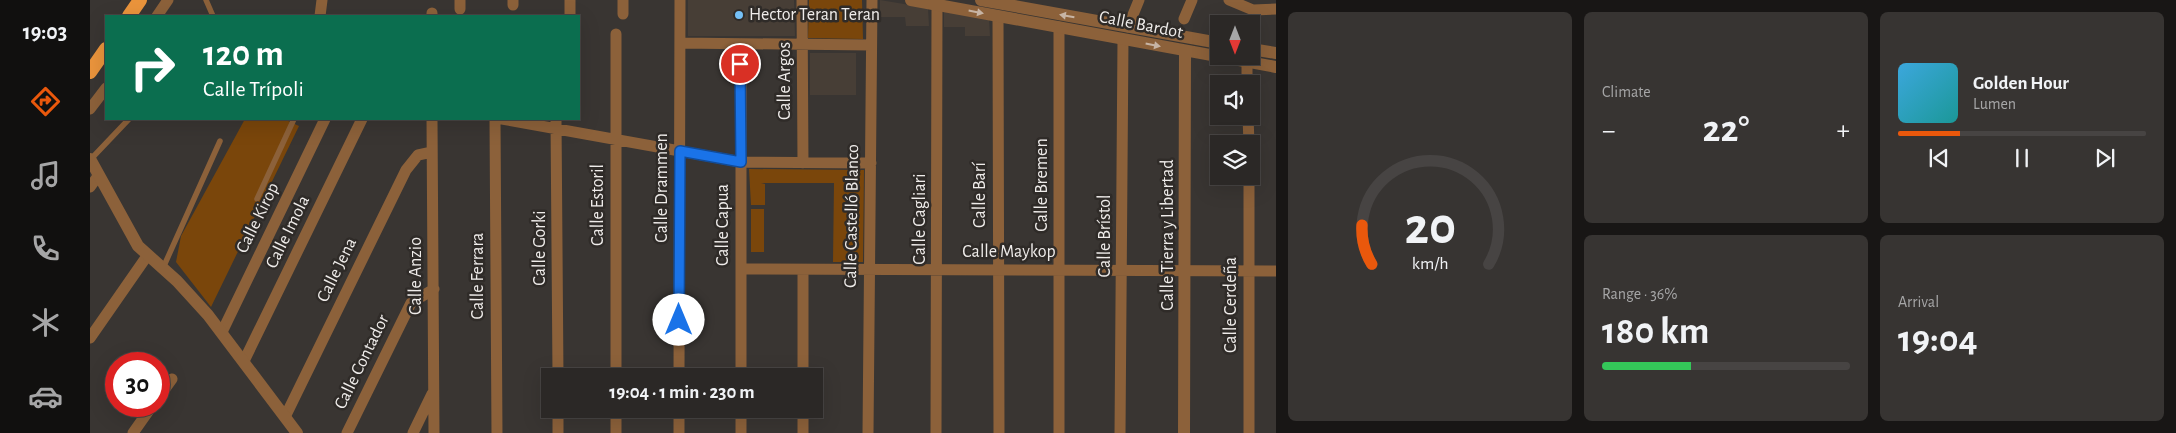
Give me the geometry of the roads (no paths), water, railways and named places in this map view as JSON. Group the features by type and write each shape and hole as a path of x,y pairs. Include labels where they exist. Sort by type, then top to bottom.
{"highway":[{"path":"130,15 140,0"},
{"path":"90,72 105,50"}],"street":[{"path":"158,15 168,0"},
{"path":"320,15 322,0"},
{"path":"570,0 570,14"},
{"path":"623,0 623,14"},
{"name":"Calle Drammen","path":"679,368 680,0"},
{"name":"Calle Argos","path":"802,0 803,163"},
{"name":"Calle Castelló Blanco","path":"868,433 872,0"},
{"name":"Calle Bardot","path":"911,0 998,16 1029,16 1128,27 1210,41"},
{"name":"Calle Bardot","path":"982,0 1059,27 1210,56"},
{"path":"1128,27 1139,0"},
{"path":"1184,20 1192,0"},
{"path":"1230,0 1253,10 1276,9"},
{"name":"Calle Cagliari","path":"936,433 937,4"},
{"name":"Calle Barí","path":"998,16 999,433"},
{"name":"Calle Bremen","path":"1059,27 1059,433"},
{"name":"Calle Estoril","path":"616,34 616,368"},
{"name":"Calle Tierra y Libertad","path":"1184,433 1186,37"},
{"name":"Calle Brístol","path":"1120,433 1123,40"},
{"path":"680,44 871,45"},
{"name":"Calle Capua","path":"740,44 741,368"},
{"path":"1260,50 1276,53"},
{"name":"Calle Bardot","path":"1260,64 1276,67"},
{"path":"90,109 105,89"},
{"name":"Calle Kirop","path":"222,332 325,120"},
{"name":"Calle Imola","path":"244,361 362,120"},
{"name":"Calle Anzio","path":"432,120 434,433"},
{"name":"Calle Ferrara","path":"495,120 497,433"},
{"path":"513,120 556,124 616,140 741,162 870,163"},
{"name":"Calle Gorki","path":"556,124 558,368"},
{"name":"Calle Jena","path":"285,417 406,170 418,155 432,152"},
{"path":"90,160 131,236 147,256 163,268 222,332 297,433"},
{"path":"90,187 98,176"},
{"name":"Calle Cerdeña","path":"1249,185 1249,433"},
{"path":"90,338 147,256"},
{"name":"Calle Maykop","path":"741,270 1276,270"},
{"path":"803,368 804,270"},
{"name":"Calle Contador","path":"347,433 411,303 434,289"},
{"path":"414,433 434,390"},
{"path":"133,433 144,417"},
{"path":"558,418 558,433"},
{"path":"616,418 616,433"},
{"path":"679,418 679,433"},
{"path":"741,418 741,433"},
{"path":"803,418 803,433"}],"lane":[{"path":"206,0 213,15"},
{"path":"90,160 128,120"},
{"path":"257,199 294,120"},
{"path":"163,268 220,141"}],"place":[{"name":"Hector Teran Teran","path":"739,15"}]}
